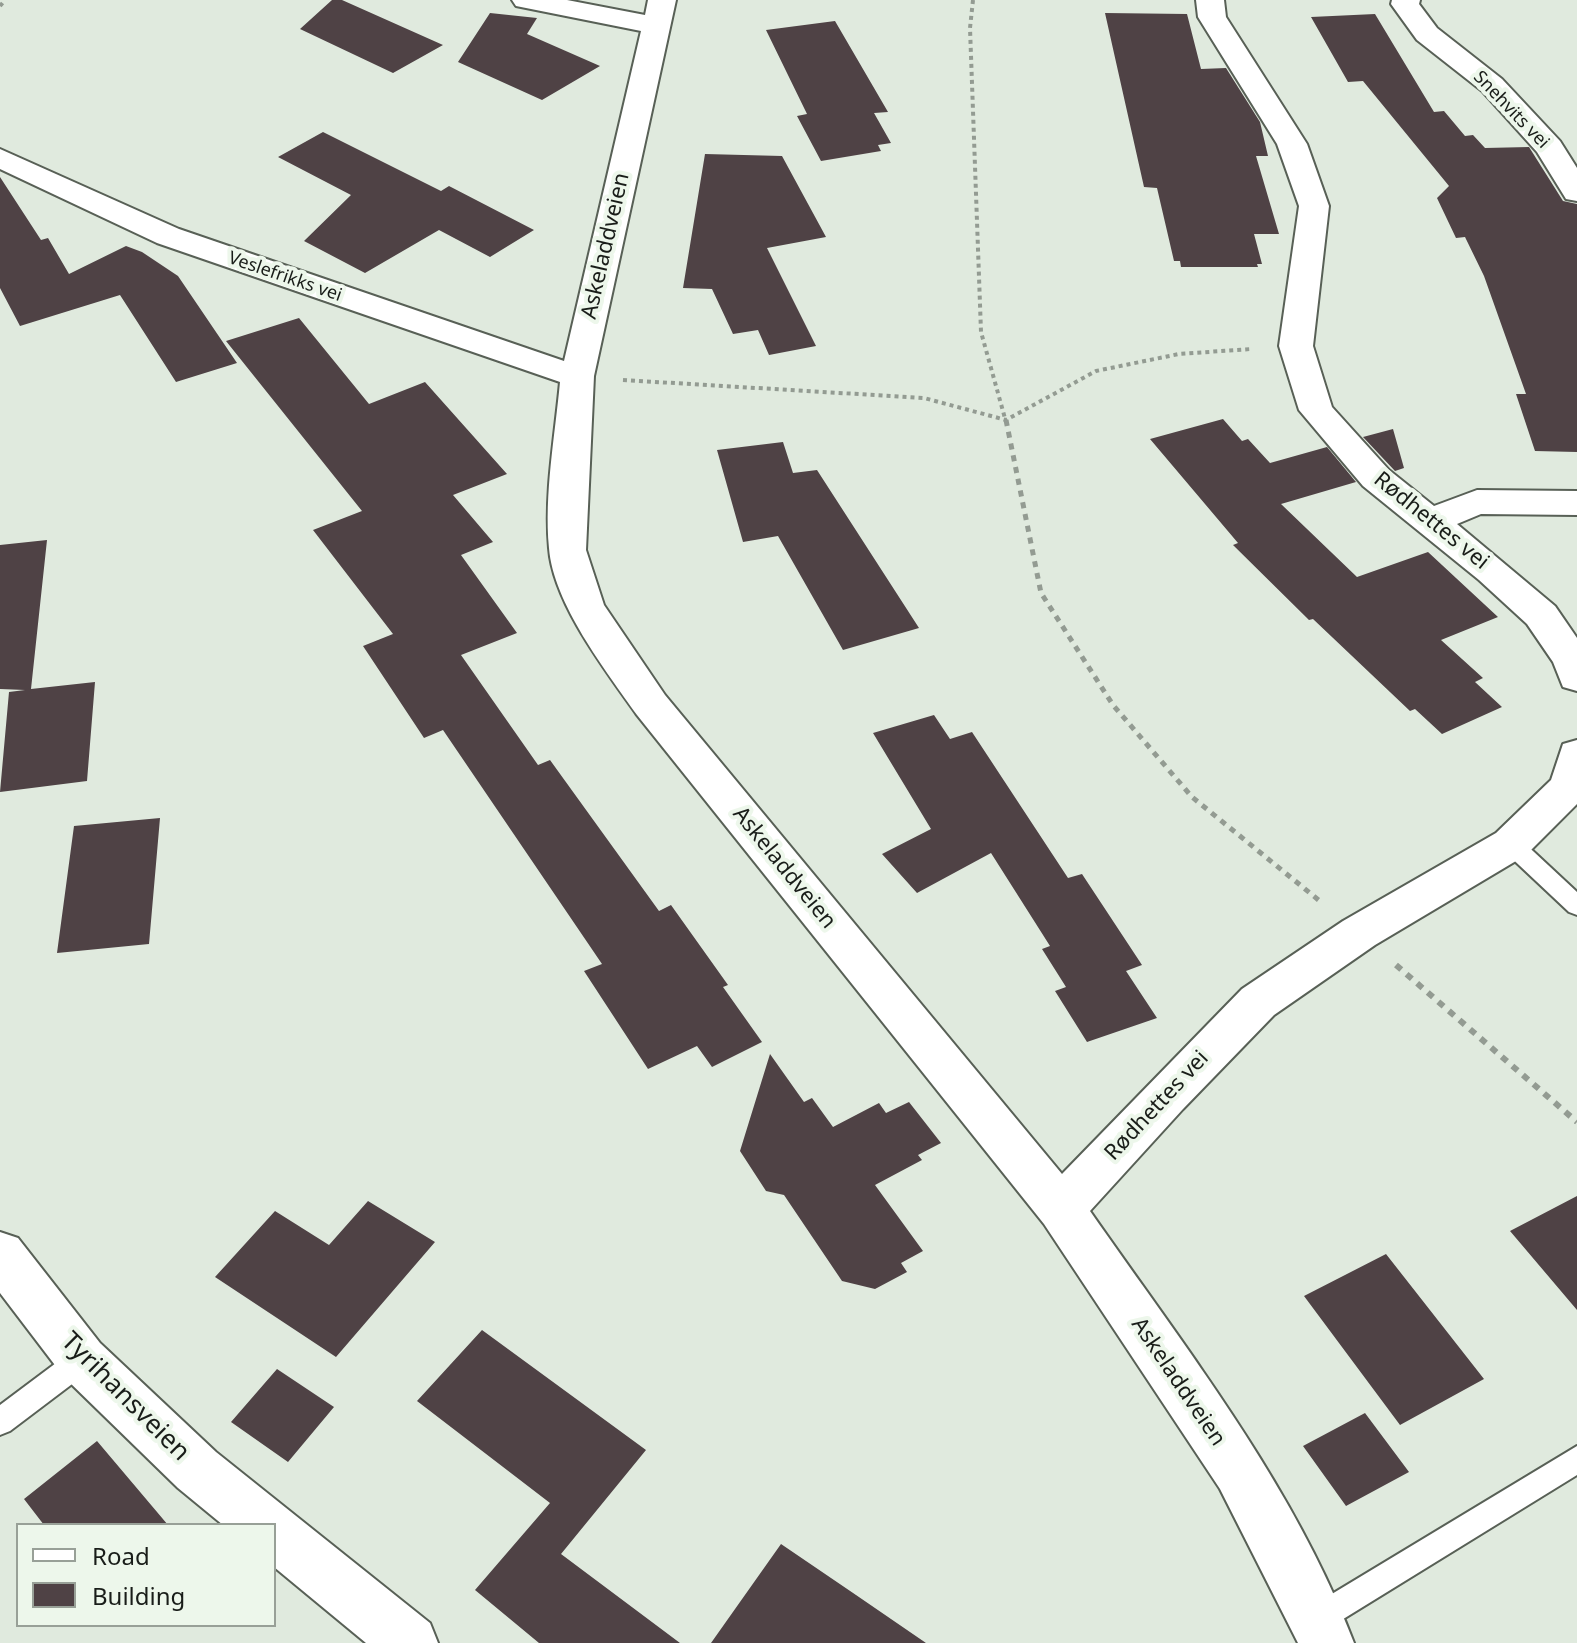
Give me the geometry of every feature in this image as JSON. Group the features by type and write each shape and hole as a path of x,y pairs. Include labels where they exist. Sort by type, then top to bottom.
{"street":[{"path":"526,0 660,13"},
{"name":"Rødhettes vei","path":"1210,0 1212,17 1292,144 1314,206 1296,346 1316,410 1376,478 1541,615 1572,660 1577,677"},
{"name":"Snehvits vei","path":"1406,0 1405,4 1427,34 1492,85 1549,147 1577,192"},
{"name":"Askeladdveien","path":"660,13 577,376 567,550 585,605 613,652 651,705 1061,1209 1239,1471 1321,1631"},
{"name":"Veslefrikks vei","path":"0,158 168,236 502,353 577,376"},
{"path":"1431,521 1477,502 1577,503"},
{"name":"Rødhettes vei","path":"1061,1209 1166,1095 1258,1002 1359,933 1511,844 1575,777"},
{"name":"Tyrihansveien","path":"0,1254 82,1360 197,1470 263,1523"},
{"path":"276,1534 410,1643"}],"lane":[{"path":"1511,844 1577,906"},
{"path":"0,1422 82,1360"},
{"path":"1321,1631 1577,1459"}],"path":[{"path":"0,6 5,0"},
{"path":"973,0 970,28 981,332 1006,420 1041,593 1113,705 1192,797 1359,933 1577,1122"},
{"path":"577,376 924,398 1006,420 1096,371 1179,354 1296,346"}],"building":[{"path":"332,0 342,0 443,45 393,73 300,29"},
{"path":"490,13 537,18 527,34 600,66 542,100 458,62"},
{"path":"1105,13 1187,14 1201,69 1226,68 1260,122 1268,156 1256,156 1279,234 1254,234 1262,264 1257,264 1258,267 1181,267 1180,261 1174,261 1157,188 1144,187"},
{"path":"1375,14 1434,112 1444,111 1465,136 1473,135 1485,148 1529,147 1563,201 1577,204 1577,452 1535,451 1516,394 1526,394 1484,276 1465,237 1456,238 1437,198 1449,186 1363,81 1348,82 1311,17"},
{"path":"835,21 888,112 874,113 891,143 878,145 881,151 821,161 797,116 807,114 766,30"},
{"path":"323,132 441,191 449,186 534,230 490,257 439,230 365,273 304,241 351,195 278,157"},
{"path":"705,154 782,156 826,237 767,248 816,346 769,355 758,330 733,334 712,289 683,288"},
{"path":"0,177 41,240 48,238 69,274 126,246 142,252 178,276 237,363 176,382 120,295 20,326 0,288"},
{"path":"299,318 369,404 425,382 507,474 453,495 493,542 461,555 517,633 461,655 538,765 550,760 659,911 671,905 728,985 723,987 762,1042 712,1067 697,1046 648,1069 584,971 602,964 443,730 424,738 363,646 393,634 313,530 362,511 226,341"},
{"path":"1223,419 1242,441 1248,439 1270,463 1327,447 1356,482 1281,504 1357,577 1428,552 1498,617 1441,640 1483,678 1475,682 1502,707 1442,734 1415,709 1410,711 1313,619 1309,620 1233,545 1238,543 1150,439"},
{"path":"1393,429 1404,468 1395,471 1363,437"},
{"path":"783,442 793,473 817,470 919,628 843,650 778,536 743,542 717,450"},
{"path":"47,540 31,689 95,682 87,781 0,792 9,692 25,690 0,689 0,545"},
{"path":"934,715 950,739 972,732 1068,878 1082,874 1142,965 1126,971 1157,1018 1087,1042 1055,991 1066,987 1042,949 1050,946 991,853 917,893 882,854 931,829 873,733"},
{"path":"160,818 149,944 57,953 74,826"},
{"path":"770,1054 804,1102 812,1098 833,1127 879,1103 886,1113 909,1102 941,1143 918,1155 922,1160 875,1185 923,1251 901,1263 907,1272 875,1289 842,1281 784,1195 766,1191 740,1151"},
{"path":"1577,1196 1577,1310 1510,1231"},
{"path":"368,1201 435,1242 336,1357 215,1277 275,1211 329,1245"},
{"path":"1386,1254 1484,1379 1400,1425 1304,1296"},
{"path":"482,1330 646,1450 561,1554 680,1643 539,1643 475,1590 550,1503 417,1401"},
{"path":"277,1369 334,1407 288,1462 231,1422"},
{"path":"1365,1413 1409,1472 1346,1506 1303,1446"},
{"path":"97,1441 166,1523 42,1523 24,1499"},
{"path":"781,1544 856,1595 926,1643 711,1643"}]}
